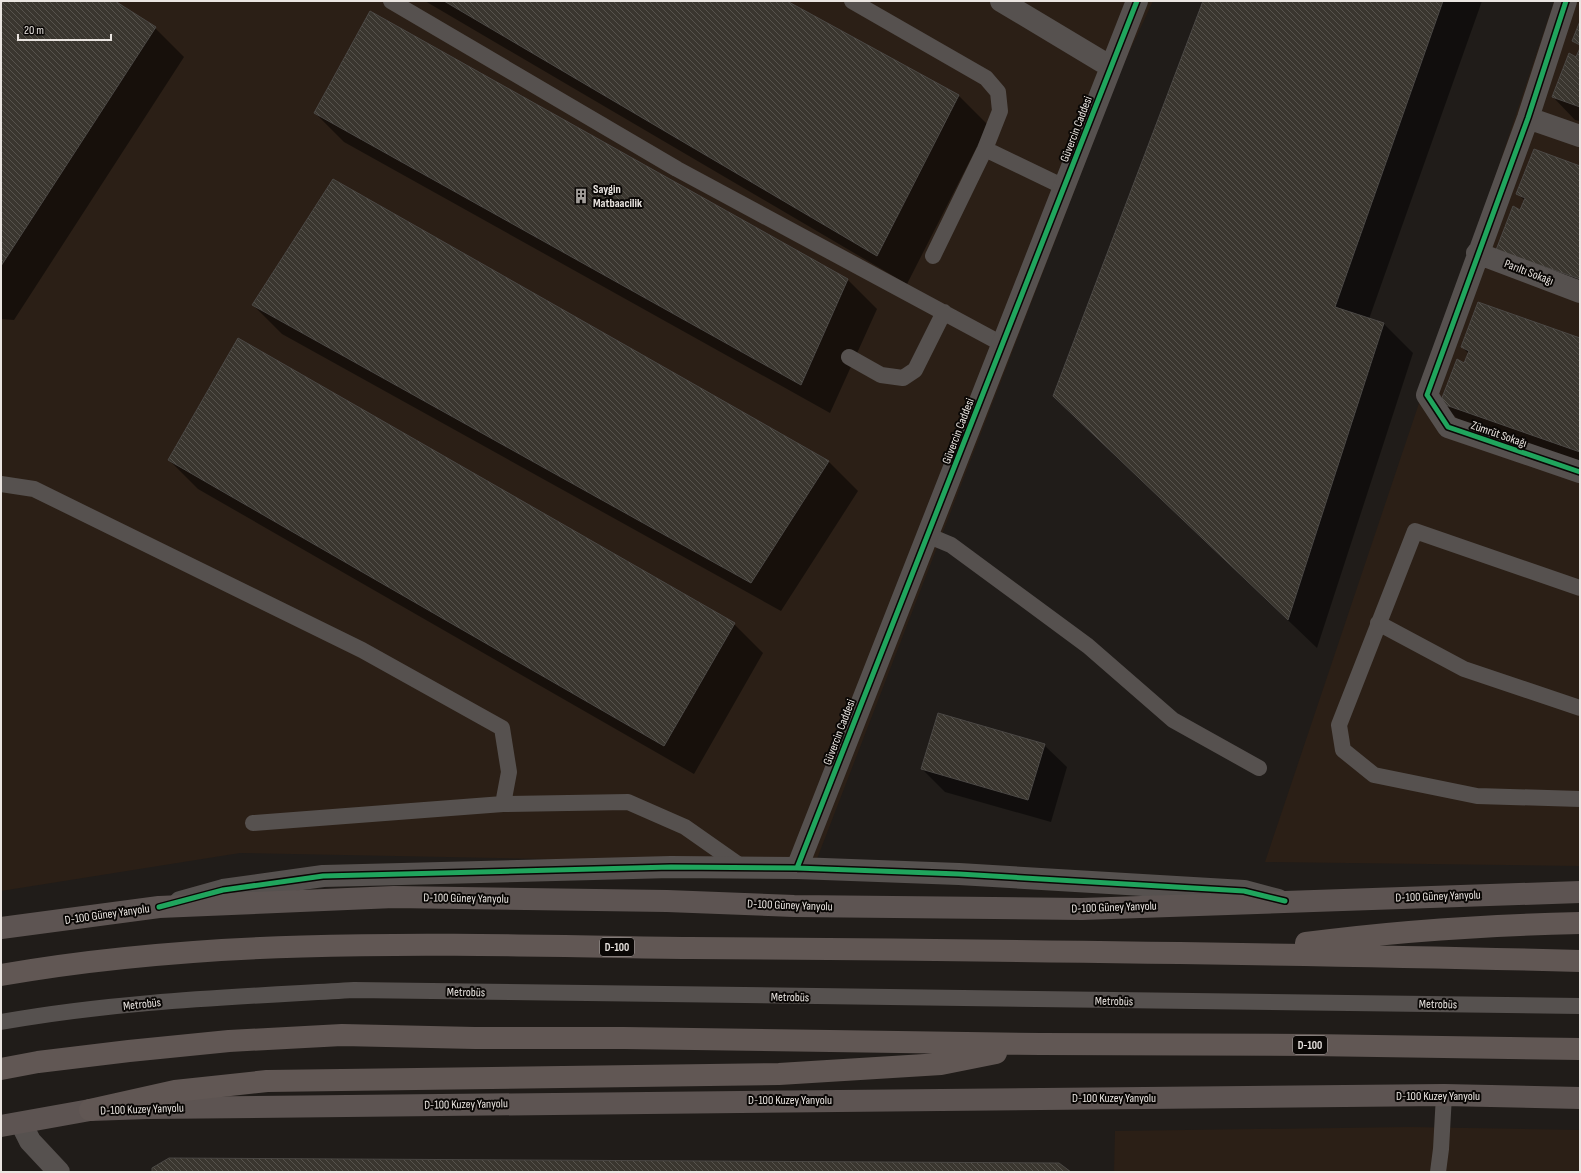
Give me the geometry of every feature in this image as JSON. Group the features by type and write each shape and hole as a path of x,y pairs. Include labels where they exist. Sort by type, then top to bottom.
{"highway":[{"path":"1235,953 1364,936 1520,925 1580,923"},
{"name":"D-100","path":"1,975 142,955 371,944 1235,953 1580,961"},
{"name":"D-100","path":"1,1069 46,1061 206,1043 342,1035 475,1038 624,1038 1041,1044 1310,1045 1580,1049"},
{"path":"90,1110 175,1091 267,1081 779,1074 941,1064 1041,1044"}],"main road":[{"name":"D-100 Güney Yanyolu","path":"1,928 159,907 394,897 667,901 794,906 1082,909 1580,892"},
{"name":"D-100 Kuzey Yanyolu","path":"11,1124 90,1110 735,1101 1444,1095 1580,1098"}],"street":[{"path":"1001,1 1111,67"},
{"name":"Güvercin Caddesi","path":"797,868 1136,1"},
{"path":"1477,253 1528,118 1566,1"},
{"path":"1528,118 1580,136"},
{"name":"Parıltı Sokağı","path":"1477,253 1580,292"},
{"name":"Zümrüt Sokağı","path":"1477,253 1427,395 1448,427 1580,472"},
{"path":"159,907 223,890 323,876 656,868 797,868 960,874 1244,891 1285,901"},
{"path":"11,1124 30,1141 59,1172"}],"lane":[{"path":"391,1 677,168 1002,344"},
{"path":"852,1 986,78 998,92 1000,111 985,149 933,256"},
{"path":"985,149 1064,187"},
{"path":"849,357 881,375 903,378 915,370 944,312"},
{"path":"1,484 34,489 41,492 362,650 502,728 509,772 503,804"},
{"path":"1580,588 1415,531 1339,725 1343,750 1374,775 1477,796 1580,799"},
{"path":"928,535 951,545 1088,646 1173,720 1259,768"},
{"path":"1378,623 1464,669 1580,708"},
{"path":"253,823 503,804 628,802 685,826 742,868"},
{"name":"Metrobüs","path":"1,1022 47,1014 171,1000 354,990 1580,1006"},
{"path":"1438,1172 1441,1150 1444,1095"},
{"path":"1441,1150 1446,1172"}],"shaded area":[{"path":"1,1 1153,1 1121,70 815,864 240,853 1,891"},
{"path":"1554,1 1580,1 1580,866 1265,862"},
{"path":"1410,1127 1580,1130 1580,1172 1114,1172 1115,1131"}],"building":[{"path":"1,1 115,1 156,27 1,266"},
{"path":"444,1 787,1 959,95 877,256"},
{"path":"1203,1 1443,1 1335,307 1384,323 1288,620 1053,396"},
{"name":"Saygin Matbaacilik","path":"370,11 848,279 801,385 314,113"},
{"path":"1580,21 1580,45 1572,41"},
{"path":"1580,48 1580,107 1552,97 1569,53 1576,57"},
{"path":"1534,149 1580,166 1580,279 1496,250 1513,206 1520,210 1525,198 1516,194"},
{"path":"333,179 829,461 751,583 252,305"},
{"path":"1478,302 1580,338 1580,452 1440,403 1457,359 1464,363 1469,351 1461,347"},
{"path":"238,338 735,623 664,746 168,460"},
{"path":"938,713 1045,744 1028,800 921,769"},
{"path":"169,1158 1059,1163 1071,1172 152,1172 152,1168"}],"cycle path":[{"path":"797,868 1137,1"},
{"path":"1566,1 1528,118 1427,395 1448,427 1580,472"},
{"path":"159,907 223,890 323,876 671,867 797,868 959,874 1244,891 1285,901"}],"place":[{"name":"Saygin Matbaacilik","path":"581,196"}]}
